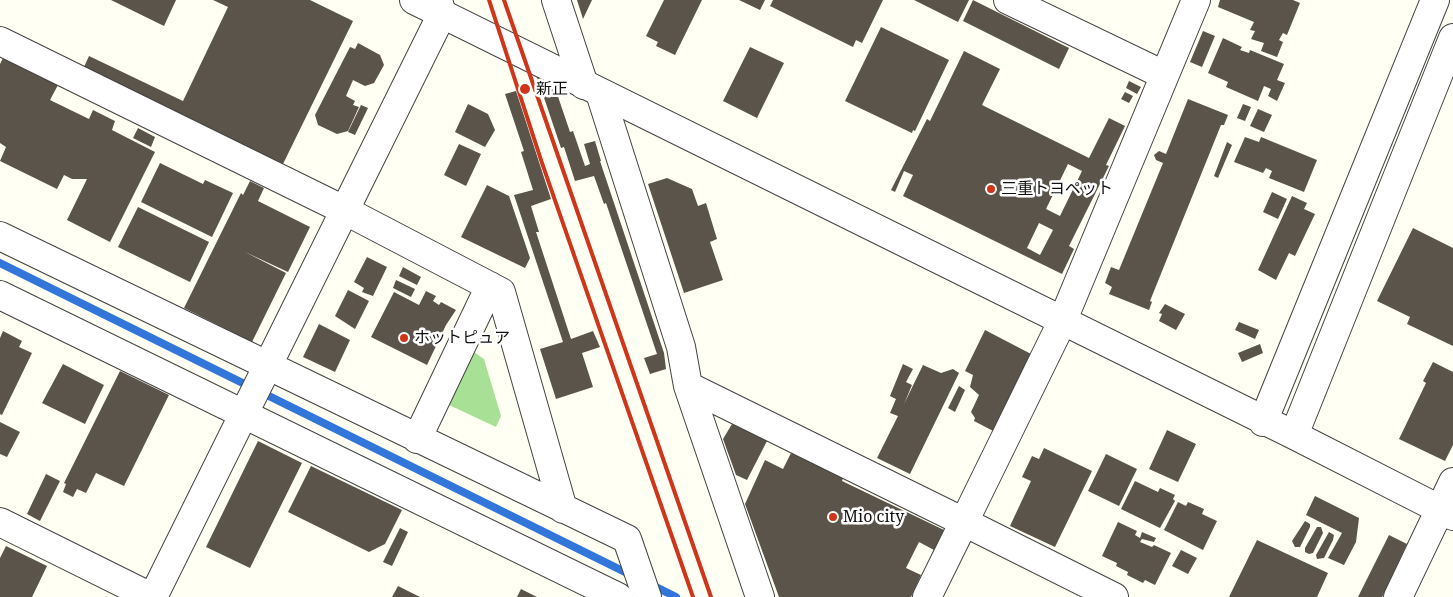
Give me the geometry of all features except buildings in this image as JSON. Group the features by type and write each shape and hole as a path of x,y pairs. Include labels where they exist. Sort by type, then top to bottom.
{"street":[{"path":"414,0 440,7 592,89 1263,422 1294,435 1450,515"},
{"path":"556,0 592,89 681,347 688,386 760,597"},
{"path":"1008,0 1164,75"},
{"path":"927,597 1062,322 1196,0"},
{"path":"1263,422 1435,0"},
{"path":"0,522 152,597 344,210 440,7"},
{"path":"1294,435 1453,38"},
{"path":"0,41 344,210 501,292 564,508"},
{"path":"0,236 265,371 417,438 627,539 647,597"},
{"path":"417,438 490,286"},
{"path":"0,295 246,409 618,597"},
{"path":"688,386 1114,597"},
{"path":"1398,597 1450,515 1453,482"}],"green space":[{"path":"471,350 484,359 501,416 496,427 447,404"}],"waterway":[{"path":"0,263 633,576"},
{"path":"650,584 676,597"}],"railway":[{"path":"489,0 542,163 693,597"},
{"path":"504,0 711,597"}],"place":[{"name":"新正","path":"525,89"},
{"name":"三重トヨペット","path":"991,189"},
{"name":"ホットピュア","path":"404,338"},
{"name":"Mio city","path":"833,517"}]}
